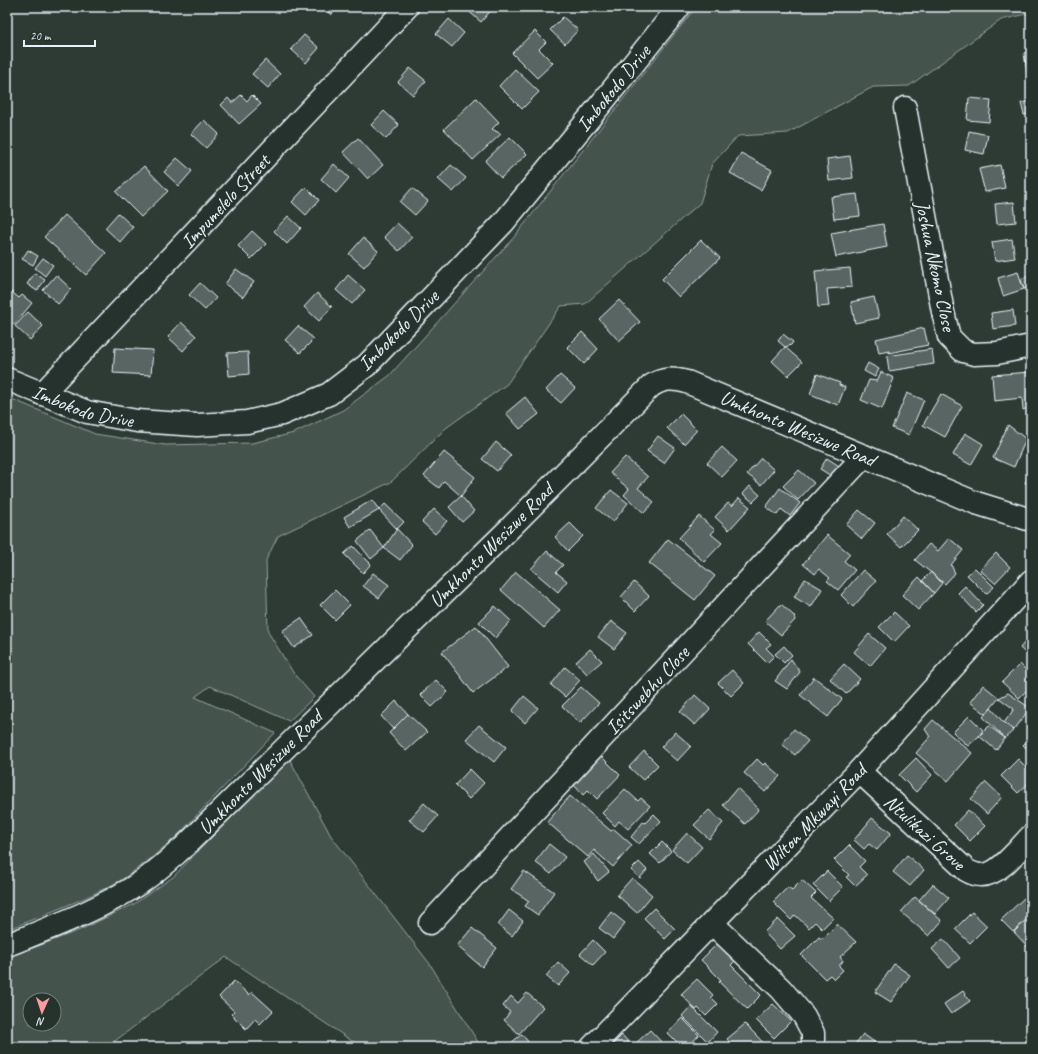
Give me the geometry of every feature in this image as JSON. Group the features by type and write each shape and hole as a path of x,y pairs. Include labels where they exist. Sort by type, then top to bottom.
{"street":[{"name":"Impumelelo Street","path":"42,394 407,7"},
{"name":"Imbokodo Drive","path":"7,379 87,412 137,421 197,425 247,422 282,414 329,394 367,364 503,223 679,7"},
{"name":"Joshua Nkomo Close","path":"905,108 949,337 963,351 974,354 997,353 1031,346"},
{"name":"Umkhonto Wesizwe Road","path":"7,945 94,910 141,883 160,868 185,846 502,535 651,386 660,381 677,379 688,382 976,503 1031,520"},
{"name":"Isitswebhu Close","path":"430,923 864,456"},
{"name":"Wilton Mkwayi Road","path":"592,1047 859,772 1031,581"},
{"name":"Ntulikazi Grove","path":"859,772 966,870 974,874 988,874 995,871 1031,836"},
{"path":"712,923 781,989 804,1016 813,1033 813,1047"}],"shaded area":[{"path":"696,7 1031,7 1031,13 1001,20 909,86 873,87 788,133 738,136 712,164 700,203 585,304 561,306 507,384 446,428 391,482 278,536 266,560 268,632 294,674 314,697 289,721 210,686 195,697 275,733 178,835 149,860 120,881 85,898 7,930 7,397 95,434 165,445 252,443 294,433 343,410 389,376 515,236"},
{"path":"289,758 331,836 430,964 481,1047 361,1047 226,957 107,1047 7,1047 7,958 80,930 134,904 173,877"}],"building":[{"path":"323,7 339,7 331,15"},
{"path":"465,8 493,8 481,22"},
{"path":"563,17 578,30 565,44 550,30"},
{"path":"449,19 464,33 452,47 436,34"},
{"path":"535,31 546,42 539,49 553,63 537,78 512,53"},
{"path":"304,35 319,48 306,63 291,49"},
{"path":"1030,51 1031,72 1027,73 1024,53"},
{"path":"265,60 280,74 268,88 252,74"},
{"path":"410,68 426,81 413,95 398,82"},
{"path":"515,69 539,92 522,109 499,86"},
{"path":"241,95 247,101 252,95 261,104 239,124 221,105 228,98 232,103"},
{"path":"476,98 499,122 492,129 501,134 473,160 444,129"},
{"path":"969,98 991,100 989,122 967,120"},
{"path":"1031,101 1031,113 1024,115 1021,103"},
{"path":"384,111 399,125 386,139 371,125"},
{"path":"204,120 219,134 206,148 191,134"},
{"path":"969,131 988,135 984,154 965,150"},
{"path":"510,137 527,154 501,178 485,161"},
{"path":"358,138 383,165 368,179 343,152"},
{"path":"741,153 772,170 761,190 730,173"},
{"path":"850,156 853,178 829,181 827,159"},
{"path":"177,158 192,171 179,186 164,172"},
{"path":"334,164 349,178 336,193 321,179"},
{"path":"451,165 466,178 453,192 438,179"},
{"path":"1000,165 1005,188 985,192 979,169"},
{"path":"144,166 168,191 141,217 116,192"},
{"path":"306,187 319,200 306,215 292,202"},
{"path":"412,188 428,201 415,215 400,202"},
{"path":"857,194 860,216 834,219 831,197"},
{"path":"1014,202 1016,222 997,224 995,204"},
{"path":"118,213 133,227 120,242 105,228"},
{"path":"65,215 106,253 86,275 44,237"},
{"path":"288,216 301,228 287,244 274,231"},
{"path":"397,223 412,237 399,251 384,237"},
{"path":"883,224 887,247 836,257 831,233"},
{"path":"252,231 266,244 251,259 238,246"},
{"path":"363,238 378,251 364,267 349,254"},
{"path":"1012,239 1015,258 995,261 992,242"},
{"path":"701,240 720,258 679,297 662,279"},
{"path":"28,250 38,256 33,265 22,259"},
{"path":"43,258 53,265 45,276 35,268"},
{"path":"850,268 852,287 827,289 829,306 818,307 815,271"},
{"path":"236,269 254,282 243,297 225,284"},
{"path":"1018,272 1024,289 1003,296 998,278"},
{"path":"35,273 45,280 37,291 27,284"},
{"path":"56,275 71,289 58,304 43,290"},
{"path":"348,275 365,290 352,304 336,290"},
{"path":"1031,275 1031,286 1024,289 1020,279"},
{"path":"200,283 216,298 205,310 189,295"},
{"path":"9,290 19,298 22,295 32,303 14,325 7,319 7,293"},
{"path":"317,293 332,307 319,321 304,307"},
{"path":"874,297 879,318 855,323 851,302"},
{"path":"619,300 640,322 619,341 599,319"},
{"path":"1013,310 1015,326 993,329 991,313"},
{"path":"28,312 43,326 30,340 15,326"},
{"path":"181,322 196,336 183,351 168,337"},
{"path":"298,326 314,339 300,353 285,340"},
{"path":"924,328 928,345 889,353 889,351 879,353 876,339"},
{"path":"582,332 598,349 584,364 567,347"},
{"path":"783,334 793,342 791,345 785,347 778,341"},
{"path":"785,347 802,362 788,376 772,361"},
{"path":"115,348 153,350 151,375 113,373"},
{"path":"932,349 934,364 889,371 887,356"},
{"path":"248,352 249,374 229,376 227,353"},
{"path":"868,363 879,369 875,377 864,371"},
{"path":"881,372 894,378 882,409 861,400 869,380 877,381"},
{"path":"1030,372 1031,407 1023,410 1022,398 994,401 992,375"},
{"path":"817,374 840,383 839,385 845,387 838,405 810,394"},
{"path":"560,375 575,388 561,403 546,390"},
{"path":"907,393 924,400 909,435 892,428"},
{"path":"941,394 962,406 945,437 923,425"},
{"path":"525,397 539,414 520,429 506,413"},
{"path":"681,414 697,430 684,444 667,428"},
{"path":"1008,425 1026,439 1014,467 993,458"},
{"path":"965,433 983,444 971,465 953,455"},
{"path":"658,436 675,448 664,463 647,451"},
{"path":"496,442 511,455 497,471 482,459"},
{"path":"722,447 737,461 722,477 707,463"},
{"path":"444,452 475,477 461,496 444,481 439,488 424,476"},
{"path":"625,457 648,477 638,488 654,502 644,513 624,495 629,489 610,473"},
{"path":"761,458 774,470 761,485 747,474"},
{"path":"827,458 839,466 833,477 820,469"},
{"path":"799,470 814,483 798,500 783,486"},
{"path":"1031,470 1031,485 1025,483"},
{"path":"750,486 760,495 753,502 743,494"},
{"path":"780,488 800,503 790,516 781,509 777,515 766,507"},
{"path":"611,490 628,503 613,522 596,508"},
{"path":"461,496 474,511 462,522 449,507"},
{"path":"739,498 750,507 729,530 715,517 728,503 732,506"},
{"path":"372,500 379,510 350,527 344,517"},
{"path":"385,504 404,522 397,529 379,510"},
{"path":"434,509 447,521 435,534 422,522"},
{"path":"859,510 875,523 862,539 846,525"},
{"path":"699,516 715,530 711,534 722,543 704,562 679,538"},
{"path":"903,516 918,530 901,547 887,534"},
{"path":"570,523 583,536 568,551 555,537"},
{"path":"397,529 412,545 400,560 384,548"},
{"path":"370,530 384,548 371,559 357,541"},
{"path":"827,535 850,554 844,561 855,570 838,590 827,581 830,578 819,569 815,574 803,564"},
{"path":"949,538 963,550 951,565 955,573 945,584 915,560 929,544 938,551"},
{"path":"668,539 715,576 695,600 649,563"},
{"path":"353,546 371,564 363,573 344,554"},
{"path":"547,551 563,565 556,572 567,581 558,592 531,569"},
{"path":"996,553 1010,567 995,583 980,570"},
{"path":"975,568 994,587 986,594 967,575"},
{"path":"863,570 876,581 853,607 841,595"},
{"path":"516,572 560,610 544,628 501,590"},
{"path":"931,572 942,583 934,593 922,581"},
{"path":"373,573 389,585 379,598 363,586"},
{"path":"919,577 934,593 918,610 902,595"},
{"path":"805,579 822,589 811,607 794,597"},
{"path":"634,582 649,596 635,611 621,597"},
{"path":"965,586 983,605 976,612 958,593"},
{"path":"335,590 350,605 335,620 320,605"},
{"path":"781,604 794,616 795,620 781,635 765,621"},
{"path":"495,606 511,621 495,638 479,622"},
{"path":"894,612 909,626 894,642 879,627"},
{"path":"301,618 313,635 294,648 282,631"},
{"path":"611,621 627,633 614,649 598,637"},
{"path":"476,626 508,667 473,693 442,652"},
{"path":"759,632 771,644 766,648 774,656 767,663 748,644"},
{"path":"869,634 885,648 870,666 854,652"},
{"path":"1031,635 1031,658 1020,648"},
{"path":"784,646 792,655 784,663 775,654"},
{"path":"590,649 602,661 587,674 576,662"},
{"path":"791,659 800,672 787,689 775,681"},
{"path":"844,664 860,679 846,694 830,679"},
{"path":"1020,664 1031,675 1031,686 1019,698 1002,682"},
{"path":"565,667 580,680 565,697 551,685"},
{"path":"732,670 744,683 731,696 718,683"},
{"path":"814,677 842,699 828,717 800,695"},
{"path":"436,680 448,692 432,707 420,695"},
{"path":"983,685 999,698 986,714 970,702"},
{"path":"581,687 599,703 580,723 562,706"},
{"path":"1008,693 1030,708 1014,730 1004,723 1014,709 999,698"},
{"path":"695,695 710,709 695,725 680,712"},
{"path":"524,696 538,708 525,723 512,711"},
{"path":"396,701 408,714 393,729 381,716"},
{"path":"991,708 1004,723 1014,730 1005,738 983,717"},
{"path":"408,714 427,732 406,751 389,733"},
{"path":"969,716 983,730 968,746 953,732"},
{"path":"933,720 972,753 948,781 916,753 930,737 925,729"},
{"path":"479,725 506,747 494,762 466,739"},
{"path":"989,726 1005,738 996,750 979,736"},
{"path":"794,729 808,741 795,755 782,744"},
{"path":"675,732 691,746 677,761 661,747"},
{"path":"1031,737 1031,753 1023,745"},
{"path":"644,751 658,765 643,780 629,767"},
{"path":"601,756 620,775 597,799 588,790 583,795 573,784"},
{"path":"916,758 932,775 916,792 899,775"},
{"path":"757,759 763,765 765,763 780,776 765,792 744,773"},
{"path":"1018,759 1031,772 1031,781 1018,793 1001,776"},
{"path":"470,769 484,783 469,799 455,785"},
{"path":"986,782 1002,797 987,814 971,799"},
{"path":"737,788 759,809 745,824 723,805"},
{"path":"625,789 638,801 641,798 650,806 628,829 619,821 615,826 602,813"},
{"path":"570,796 611,831 614,829 632,845 613,867 594,850 588,857 547,822"},
{"path":"424,803 438,816 424,832 409,820"},
{"path":"709,810 723,823 709,839 694,825"},
{"path":"968,810 985,826 970,841 954,825"},
{"path":"654,814 661,821 639,844 631,837 643,822 645,823"},
{"path":"872,818 891,833 877,850 869,844 864,849 854,840"},
{"path":"687,833 702,847 687,863 672,850"},
{"path":"662,842 671,851 660,863 650,854"},
{"path":"549,844 565,857 551,874 535,862"},
{"path":"849,845 865,861 859,867 867,875 855,886 846,877 849,875 834,860"},
{"path":"594,854 609,872 598,881 584,862"},
{"path":"907,855 924,870 910,886 893,872"},
{"path":"639,862 647,870 640,878 631,870"},
{"path":"524,871 554,892 538,915 525,906 529,901 511,889"},
{"path":"827,871 843,887 829,901 813,885"},
{"path":"632,878 652,895 637,913 617,895"},
{"path":"802,880 816,893 811,898 833,918 822,929 815,922 809,928 795,915 791,920 773,902 788,887 792,890"},
{"path":"933,884 949,898 935,914 919,900"},
{"path":"915,897 942,921 929,936 901,912"},
{"path":"1025,897 1031,904 1031,915 1013,932 1001,920"},
{"path":"654,908 675,929 665,939 644,918"},
{"path":"509,910 523,921 512,936 498,925"},
{"path":"611,912 625,923 613,939 599,928"},
{"path":"972,912 987,926 970,943 955,929"},
{"path":"1031,916 1031,943 1027,946 1014,932"},
{"path":"778,919 795,936 780,949 764,932"},
{"path":"837,924 856,942 840,957 843,961 839,966 843,970 834,979 830,975 825,979 801,955 819,937 822,939"},
{"path":"472,928 497,948 482,967 457,946"},
{"path":"943,939 960,958 949,968 932,949"},
{"path":"593,940 605,952 593,965 580,954"},
{"path":"717,944 735,961 731,965 761,995 747,1009 719,982 721,980 701,960"},
{"path":"558,962 570,973 558,986 546,976"},
{"path":"894,964 910,975 891,1002 875,992"},
{"path":"697,979 713,995 711,997 718,1004 706,1016 698,1008 696,1010 681,994"},
{"path":"234,981 249,995 252,992 273,1011 260,1024 255,1019 246,1029 231,1014 234,1011 219,997"},
{"path":"963,991 970,1001 951,1014 944,1004"},
{"path":"527,993 543,1007 519,1034 504,1020 510,1012 503,1006 511,996 518,1003"},
{"path":"773,1004 791,1021 774,1038 756,1020"},
{"path":"691,1006 717,1032 708,1042 682,1016"},
{"path":"682,1018 699,1035 688,1047 682,1047 668,1033"},
{"path":"745,1024 767,1047 734,1047 727,1039"},
{"path":"650,1030 666,1047 632,1047"},
{"path":"522,1034 532,1047 515,1047 511,1043"},
{"path":"863,1034 880,1046 853,1047"},
{"path":"622,1035 632,1046 631,1047 616,1047 613,1044"}]}
